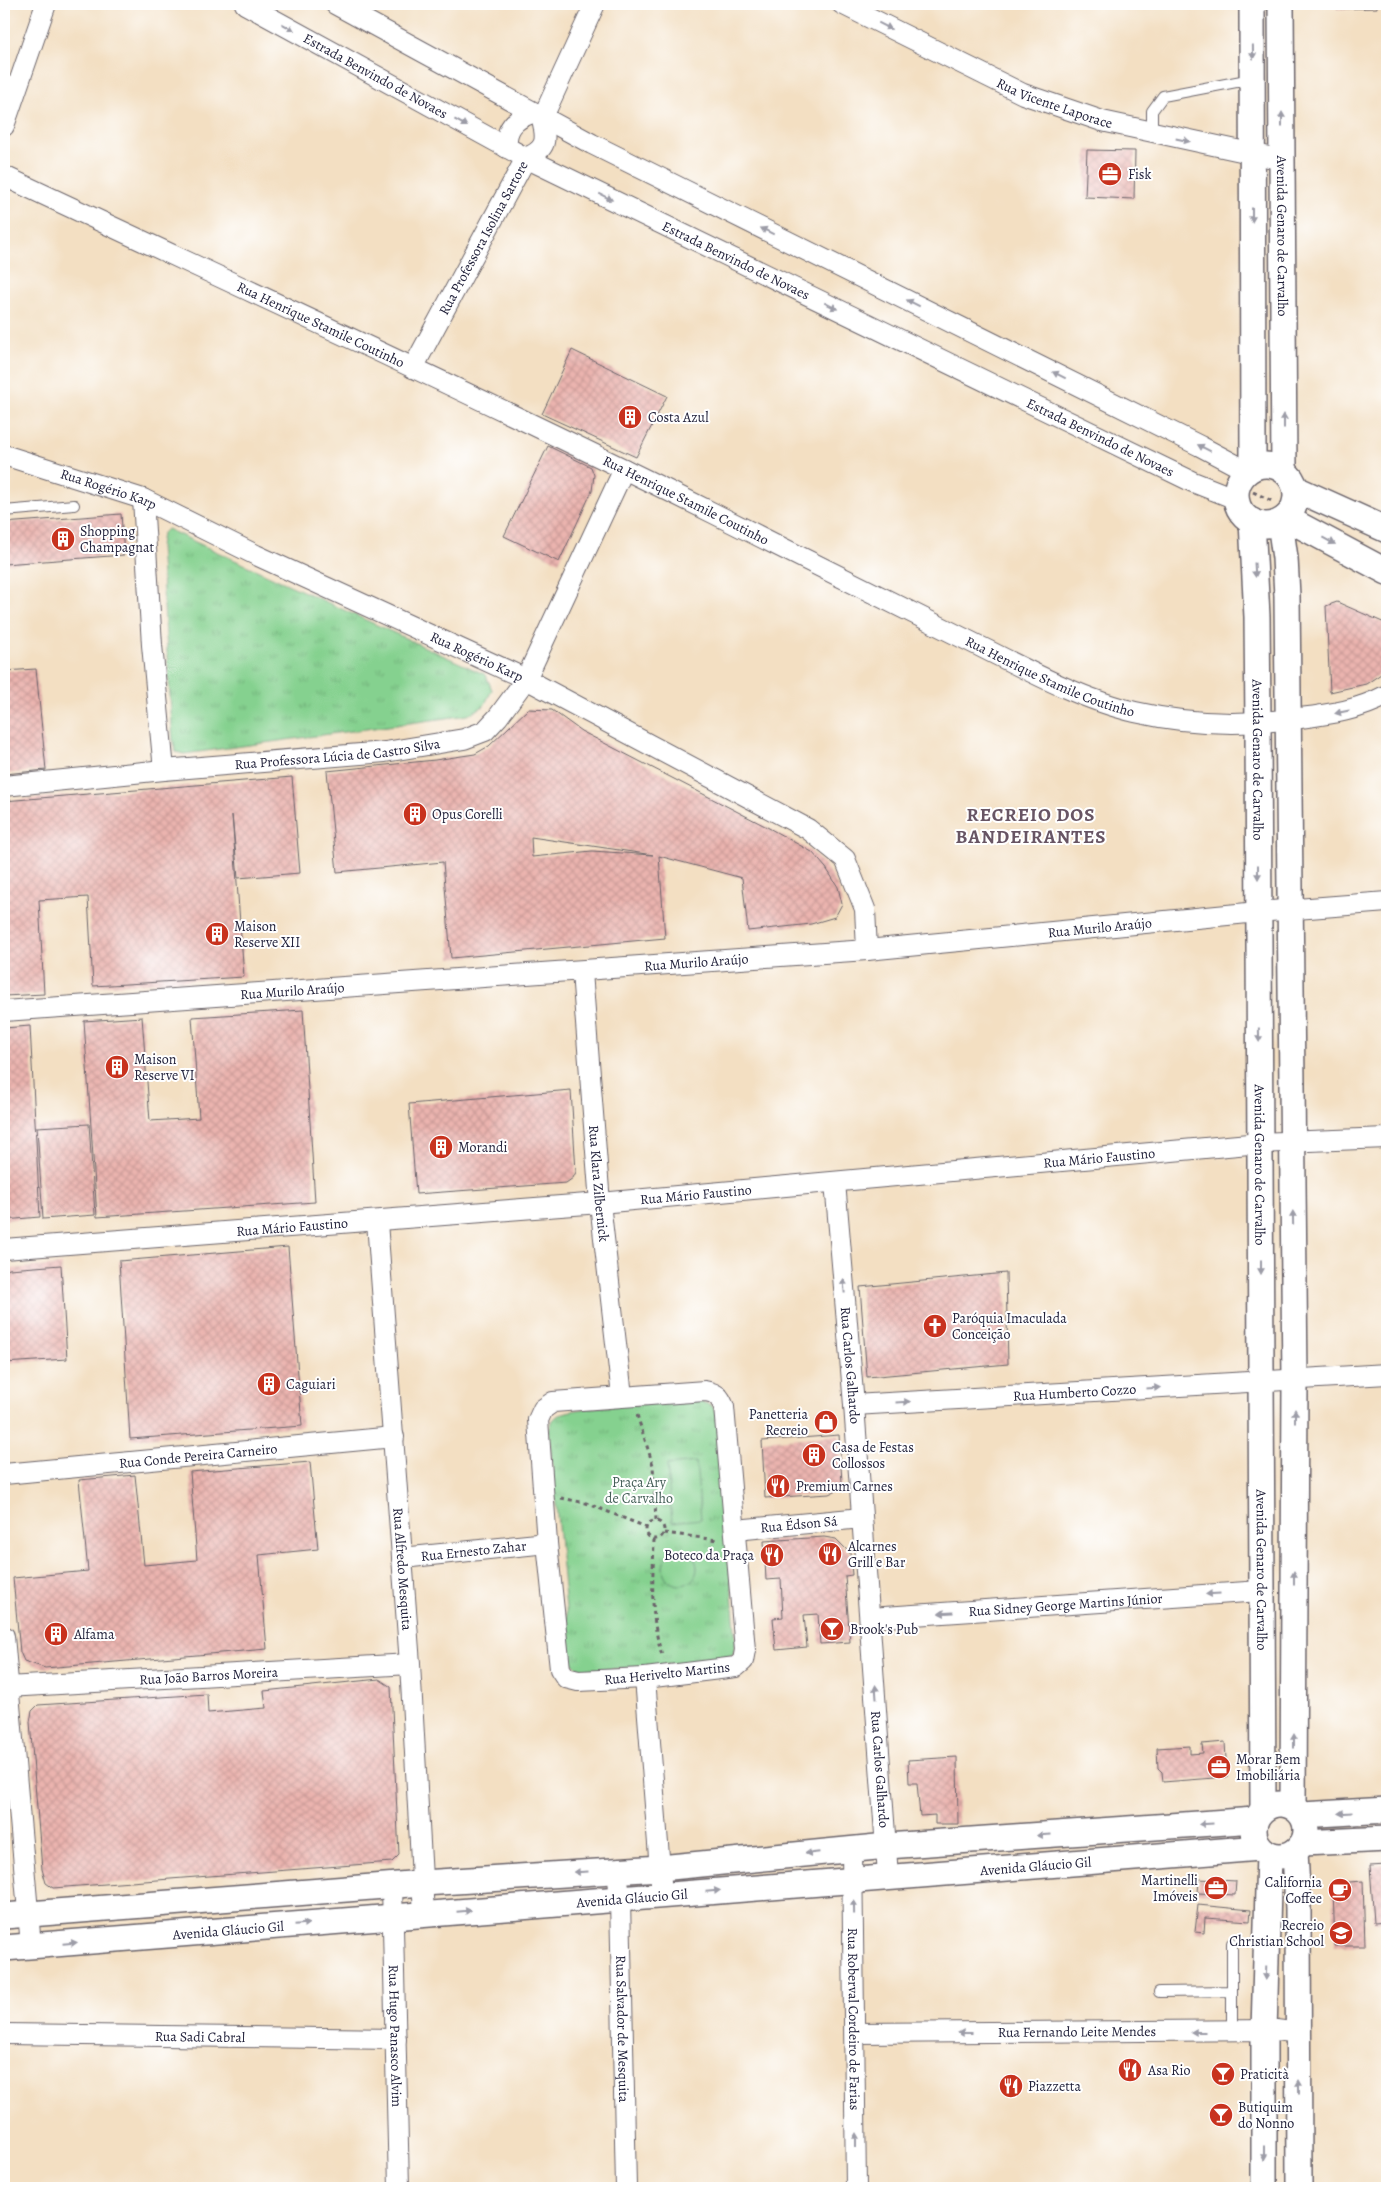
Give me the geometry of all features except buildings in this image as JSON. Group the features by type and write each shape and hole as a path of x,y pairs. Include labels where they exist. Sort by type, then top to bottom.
{"street":[{"path":"4,126 15,89 46,4"},
{"name":"Estrada Benvindo de Novaes","path":"245,4 526,158 1185,477 1236,499"},
{"path":"335,4 537,116 1200,446 1250,469"},
{"name":"Rua Professora Isolina Sartore","path":"413,368 526,158 540,151 543,146 545,136 537,116 595,4"},
{"name":"Rua Vicente Laporace","path":"842,4 1023,94 1102,121 1152,134 1283,160"},
{"path":"1250,469 1252,4"},
{"name":"Avenida Genaro de Carvalho","path":"1282,4 1283,160 1290,479"},
{"path":"507,148 507,135 515,121 537,116"},
{"name":"Rua Henrique Stamile Coutinho","path":"4,176 624,468 997,655 1073,690 1131,712 1212,724 1258,724 1343,713 1366,706 1387,695"},
{"name":"Rua Rogério Karp","path":"4,455 143,498 256,555 526,679 808,828 845,859 865,909 866,950"},
{"path":"1290,479 1295,504 1283,520 1266,525 1252,521 1244,516 1236,499 1238,485 1250,469 1263,464 1274,465 1290,479 1387,530"},
{"name":"Rua Professora Lúcia de Castro Silva","path":"4,786 164,770 385,752 464,739 484,730 498,718 526,679 624,468"},
{"path":"143,498 152,645 164,770"},
{"path":"1283,520 1387,572"},
{"path":"1283,520 1287,579 1298,1811 1307,1829 1299,1847 1299,2188"},
{"name":"Avenida Genaro de Carvalho","path":"1252,521 1257,598 1258,724 1261,1382 1259,1815"},
{"name":"Rua Murilo Araújo","path":"4,1011 582,972 866,950 1258,912 1387,902"},
{"name":"Rua Klara Zilbernick","path":"582,972 600,1203 626,1396"},
{"name":"Rua Mário Faustino","path":"4,1249 377,1222 1260,1143 1387,1138"},
{"name":"Rua Carlos Galhardo","path":"834,1182 854,1405 888,1876"},
{"name":"Rua Alfredo Mesquita","path":"377,1222 410,1664 424,1914"},
{"name":"Rua Humberto Cozzo","path":"854,1405 1387,1374"},
{"name":"Rua Herivelto Martins","path":"705,1391 713,1392 720,1397 724,1407 745,1650 743,1661 736,1667 645,1678 578,1681 566,1678 560,1669 547,1543 538,1420 543,1409 553,1402 626,1396 705,1391"},
{"name":"Rua Conde Pereira Carneiro","path":"4,1474 394,1437"},
{"name":"Rua Édson Sá","path":"735,1535 862,1518"},
{"name":"Rua Ernesto Zahar","path":"402,1558 547,1543"},
{"name":"Rua Sidney George Martins Júnior","path":"870,1618 1261,1591"},
{"path":"4,1636 31,1946"},
{"name":"Rua João Barros Moreira","path":"7,1687 410,1664"},
{"path":"645,1678 662,1895"},
{"path":"1387,1810 1298,1811 1283,1804 1272,1804 1259,1815 1254,1835 1265,1851 1278,1856 1299,1847 1387,1839"},
{"name":"Avenida Gláucio Gil","path":"4,1916 423,1882 660,1868 852,1849 1259,1815"},
{"name":"Rua Roberval Cordeiro de Farias","path":"852,1849 854,1879 856,2188"},
{"path":"1264,2188 1265,1851"},
{"name":"Avenida Gláucio Gil","path":"4,1948 888,1876 1265,1851"},
{"name":"Rua Salvador de Mesquita","path":"617,1870 620,1898 626,2188"},
{"name":"Rua Hugo Panasco Alvim","path":"392,1885 399,2188"},
{"name":"Rua Fernando Leite Mendes","path":"855,2033 1264,2031 1299,2033"},
{"name":"Rua Sadi Cabral","path":"4,2034 396,2039"}],"lane":[{"path":"1152,134 1152,111 1163,96 1253,79"},
{"path":"4,511 74,505"},
{"path":"1232,1943 1232,2032"},
{"path":"1159,1992 1232,1991"}],"path":[{"path":"626,1396 653,1465 656,1521"},
{"path":"543,1494 586,1504 646,1527"},
{"path":"656,1521 663,1525 664,1533 660,1538 654,1539 646,1534 646,1527 649,1523 656,1521"},
{"path":"664,1533 694,1538 735,1535"},
{"path":"654,1539 652,1605 655,1633 670,1675"}],"green space":[{"path":"167,529 486,675 492,690 484,706 468,715 184,754 176,752 173,741 160,546 162,534"},
{"name":"Praça Ary de Carvalho","path":"698,1401 711,1405 717,1412 736,1642 733,1654 724,1660 586,1671 575,1666 571,1661 549,1431 551,1424 559,1415 584,1409"},
{"path":"696,1462 701,1519 672,1522 667,1465"},
{"path":"680,1551 692,1556 697,1568 692,1580 680,1585 668,1580 663,1568 668,1556"}],"place":[{"name":"Fisk","path":"1110,174"},
{"name":"Costa Azul","path":"630,417"},
{"name":"Shopping Champagnat","path":"63,539"},
{"name":"Opus Corelli","path":"415,814"},
{"name":"Maison Reserve XII","path":"217,934"},
{"name":"Maison Reserve VI","path":"117,1067"},
{"name":"Morandi","path":"441,1147"},
{"name":"Paróquia Imaculada Conceição","path":"935,1326"},
{"name":"Caguiari","path":"269,1384"},
{"name":"Panetteria Recreio","path":"826,1422"},
{"name":"Casa de Festas Collossos","path":"814,1455"},
{"name":"Premium Carnes","path":"778,1486"},
{"name":"Alcarnes Grill e Bar","path":"830,1554"},
{"name":"Boteco da Praça","path":"772,1555"},
{"name":"Brook's Pub","path":"832,1629"},
{"name":"Alfama","path":"56,1634"},
{"name":"Morar Bem Imobiliária","path":"1219,1767"},
{"name":"Martinelli Imóveis","path":"1216,1888"},
{"name":"California Coffee","path":"1340,1890"},
{"name":"Recreio Christian School","path":"1341,1933"},
{"name":"Asa Rio","path":"1130,2070"},
{"name":"Praticità","path":"1223,2074"},
{"name":"Piazzetta","path":"1011,2086"},
{"name":"Butiquim do Nonno","path":"1221,2115"}],"district":[{"name":"RECREIO DOS BANDEIRANTES","path":"1031,825"}]}
